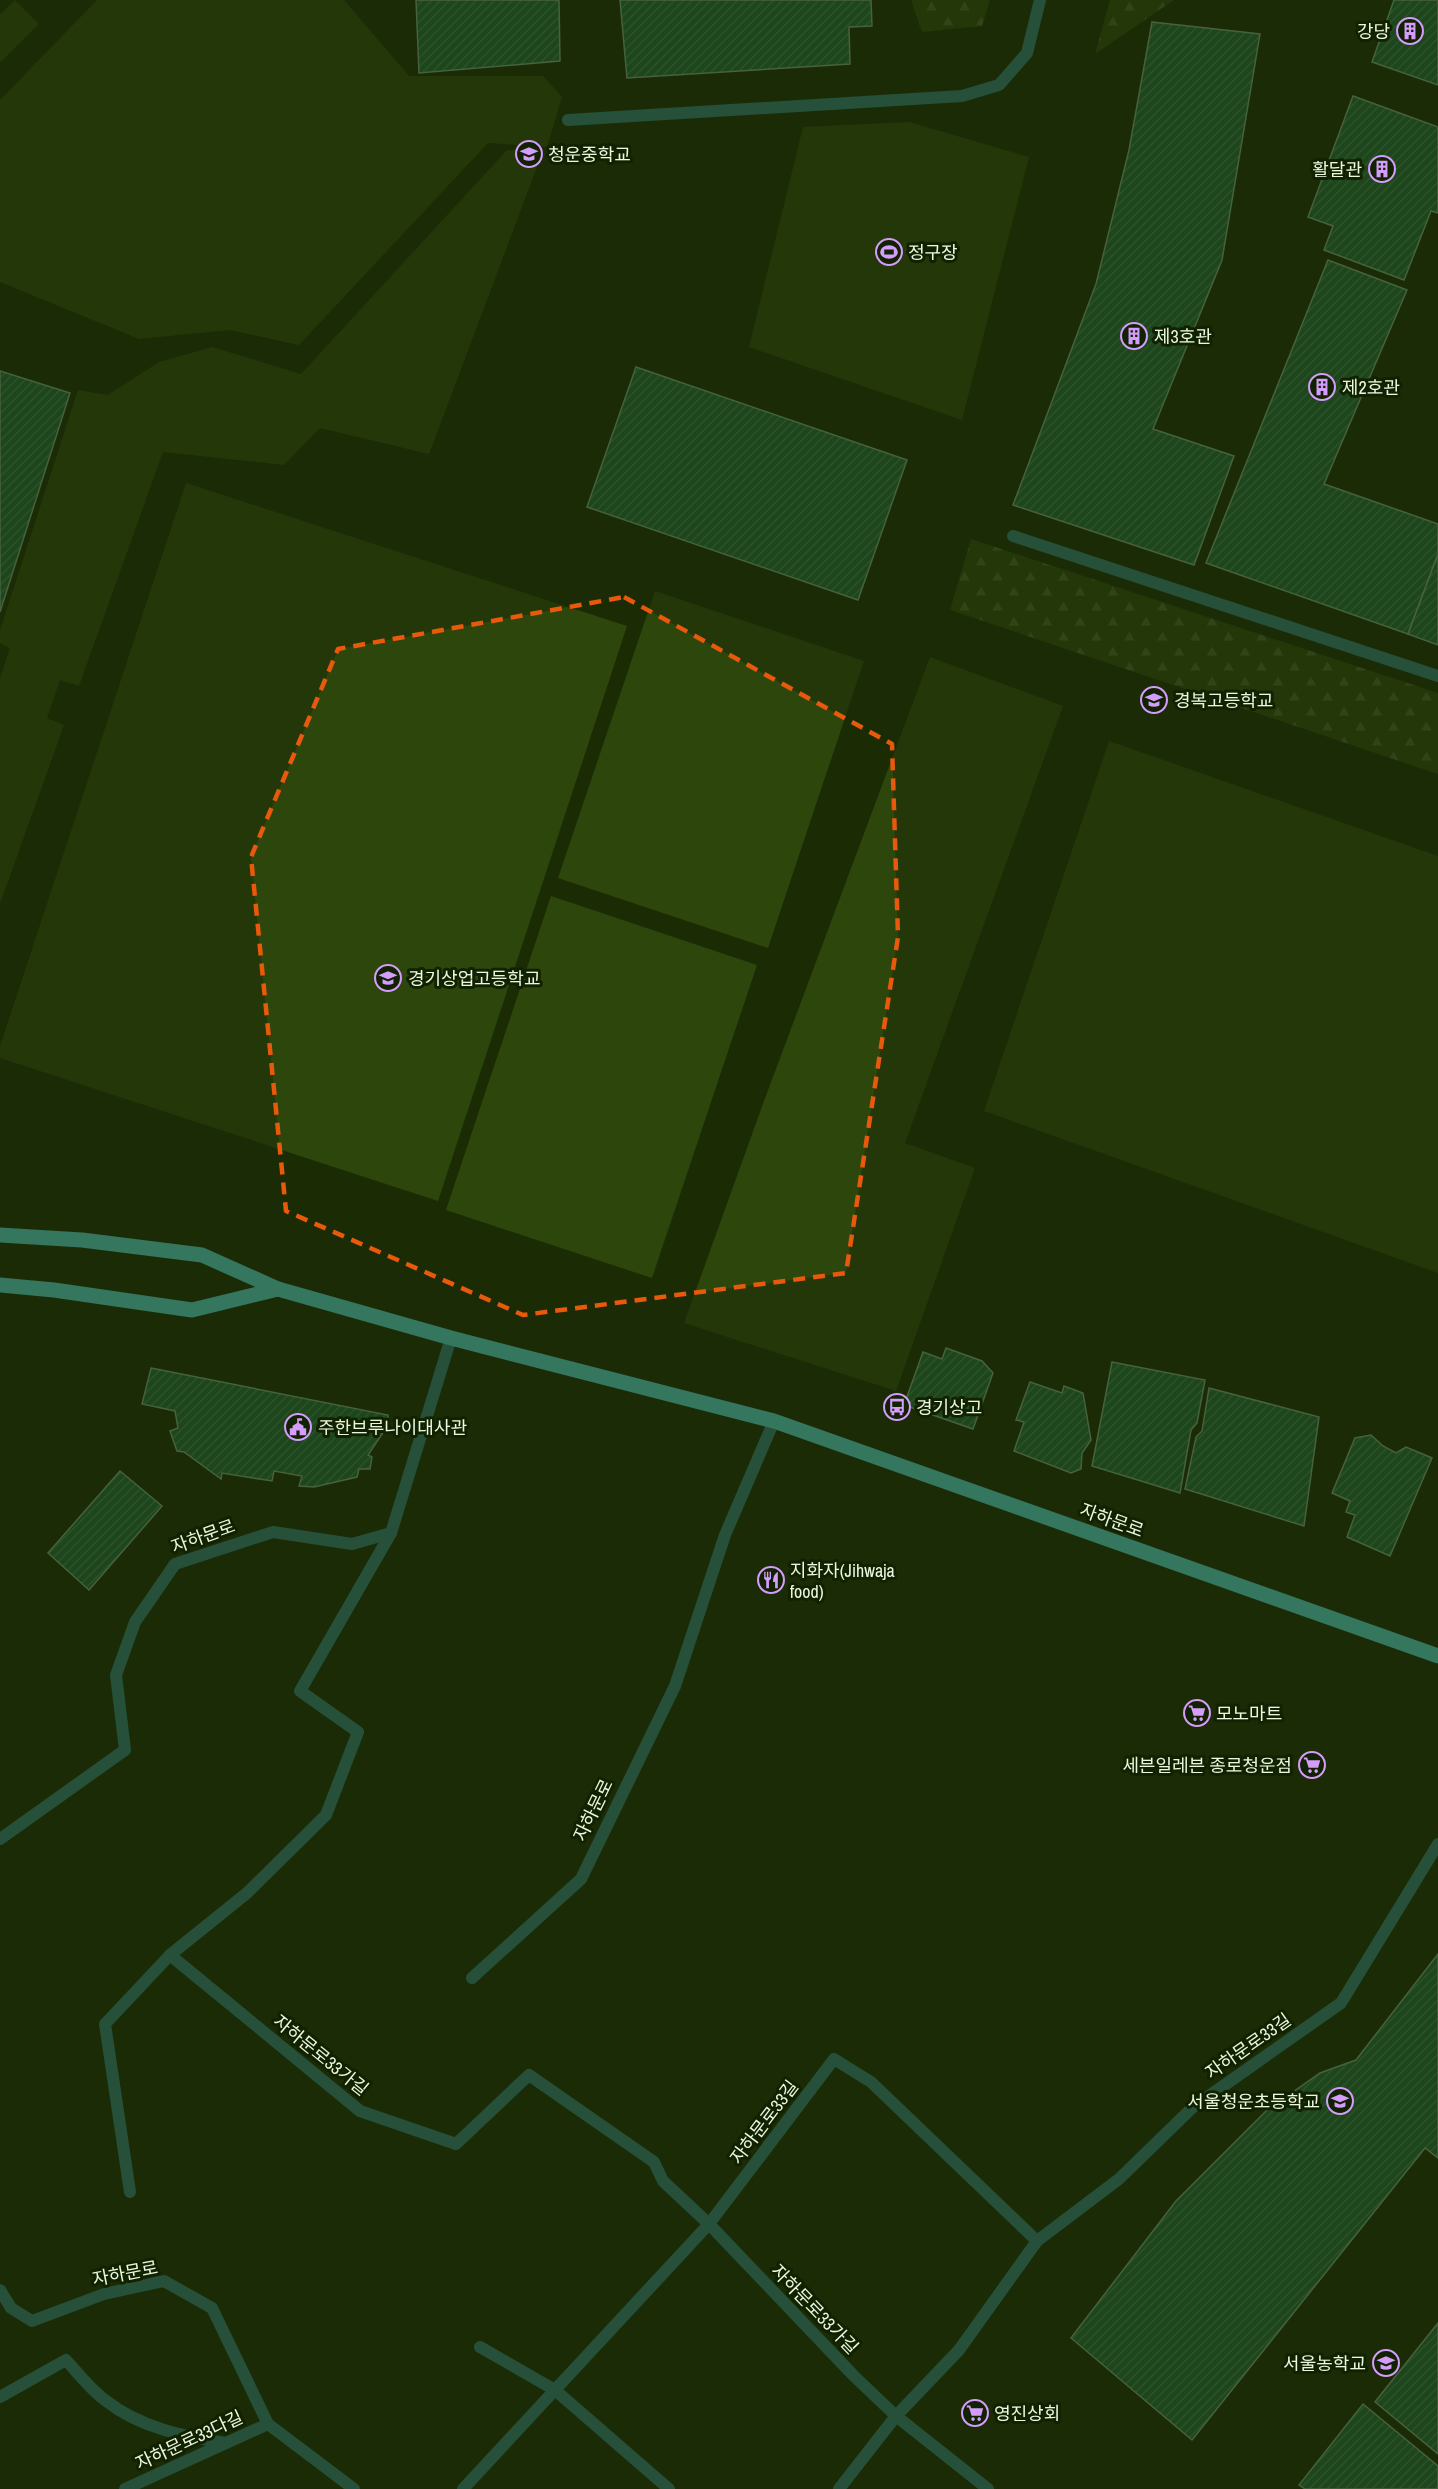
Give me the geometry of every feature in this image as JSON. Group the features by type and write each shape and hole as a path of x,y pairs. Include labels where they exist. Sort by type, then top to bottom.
{"main road":[{"name":"자하문로","path":"0,1235 82,1240 202,1255 278,1289 451,1338 774,1421 1438,1656"},
{"name":"자하문로","path":"0,1285 54,1290 192,1310 278,1289"}],"street":[{"path":"568,120 962,96 999,85 1027,53 1040,0"},
{"path":"1013,536 1438,676"},
{"path":"130,2192 105,2024 170,1955 247,1893 326,1815 358,1732 300,1690 391,1533 451,1338"},
{"name":"자하문로","path":"472,1978 581,1879 675,1686 725,1535 774,1421"},
{"name":"자하문로","path":"0,1839 125,1750 116,1675 135,1622 175,1564 273,1532 352,1544 391,1533"},
{"name":"자하문로33길","path":"839,2489 896,2416 959,2350 1037,2241 1119,2179 1192,2108 1341,2003 1438,1845"},
{"name":"자하문로33가길","path":"170,1955 360,2111 456,2144 529,2075 654,2162 663,2181 709,2224 854,2376 896,2416 988,2489"},
{"name":"자하문로33길","path":"709,2224 834,2059 871,2082 1037,2241"},
{"path":"463,2489 709,2224"},
{"name":"자하문로","path":"0,2290 11,2308 32,2321 104,2294 164,2281 212,2308 268,2424"},
{"path":"480,2347 555,2390 669,2489"},
{"path":"0,2397 66,2360 103,2399 134,2420 188,2437 226,2443"},
{"name":"자하문로33다길","path":"125,2489 268,2424 354,2489"}],"highlighted area":[{"path":"624,597 892,744 898,937 846,1273 523,1315 286,1211 251,857 338,649"}],"green space":[{"path":"15,0 39,24 0,63 0,14"},
{"path":"97,0 344,0 409,76 543,76 562,97 547,147 488,143 299,345 230,330 139,339 0,282 0,100"},
{"path":"911,0 990,0 982,26 922,32"},
{"path":"1110,0 1174,0 1095,54"},
{"name":"정구장","path":"909,122 1029,157 962,420 749,347 803,127"},
{"path":"507,150 543,151 429,454 320,428 284,465 163,452 79,686 60,680 47,718 64,725 0,904 0,678 10,648 0,643 0,630 78,390 108,395 159,362 212,347 301,374"},
{"path":"186,483 627,626 438,1201 0,1058 0,1046"},
{"path":"971,539 1438,693 1438,774 950,610"},
{"path":"655,591 864,661 768,948 558,878"},
{"path":"930,657 1063,706 905,1143 975,1168 896,1391 684,1323 764,1101"},
{"path":"1109,741 1438,856 1438,1273 984,1111"},
{"path":"551,896 757,965 652,1278 446,1210"}],"building":[{"path":"416,0 559,0 560,61 419,73"},
{"path":"620,0 871,0 872,26 849,27 850,64 627,78"},
{"name":"강당","path":"1394,0 1438,0 1438,85 1372,62"},
{"name":"제3호관","path":"1152,22 1260,34 1222,260 1153,429 1234,456 1194,565 1013,505 1096,284 1129,150"},
{"name":"활달관","path":"1353,96 1438,127 1438,213 1431,211 1404,280 1324,250 1333,226 1308,217"},
{"name":"제2호관","path":"1328,260 1407,290 1324,484 1438,524 1438,554 1408,634 1206,563"},
{"path":"636,367 907,460 858,600 587,507"},
{"path":"0,371 70,393 0,612"},
{"path":"1438,554 1438,645 1408,634"},
{"path":"946,1348 982,1361 993,1373 973,1429 904,1405 923,1352 942,1359"},
{"path":"1112,1362 1205,1380 1197,1423 1191,1430 1180,1493 1092,1466"},
{"path":"151,1368 388,1415 388,1425 368,1455 372,1457 370,1469 359,1469 357,1477 314,1487 299,1486 302,1476 274,1471 272,1481 222,1473 221,1479 184,1452 177,1451 170,1431 178,1428 175,1411 142,1404"},
{"path":"1030,1382 1062,1393 1064,1386 1083,1393 1091,1440 1082,1453 1081,1469 1071,1473 1014,1451 1024,1422 1016,1420"},
{"path":"1209,1388 1319,1417 1304,1526 1185,1489 1196,1437 1202,1431"},
{"path":"1371,1435 1383,1446 1396,1453 1406,1447 1432,1458 1390,1556 1347,1537 1355,1515 1346,1512 1350,1501 1332,1493 1355,1438"},
{"path":"120,1471 162,1506 89,1590 48,1553"},
{"path":"1438,1954 1438,2158 1425,2148 1192,2440 1071,2338 1176,2201 1266,2111 1320,2073 1356,2060"},
{"path":"1438,2323 1438,2454 1375,2402"},
{"path":"1363,2404 1438,2466 1438,2489 1305,2489 1299,2485"}],"place":[{"name":"강당","path":"1410,31"},
{"name":"청운중학교","path":"529,154"},
{"name":"활달관","path":"1382,169"},
{"name":"정구장","path":"889,252"},
{"name":"제3호관","path":"1134,336"},
{"name":"제2호관","path":"1322,387"},
{"name":"경복고등학교","path":"1154,700"},
{"name":"경기상업고등학교","path":"388,978"},
{"name":"경기상고","path":"897,1407"},
{"name":"주한브루나이대사관","path":"298,1427"},
{"name":"지화자(Jihwaja food)","path":"771,1580"},
{"name":"모노마트","path":"1197,1713"},
{"name":"세븐일레븐 종로청운점","path":"1312,1765"},
{"name":"서울청운초등학교","path":"1340,2101"},
{"name":"서울농학교","path":"1386,2363"},
{"name":"영진상회","path":"975,2413"}]}
